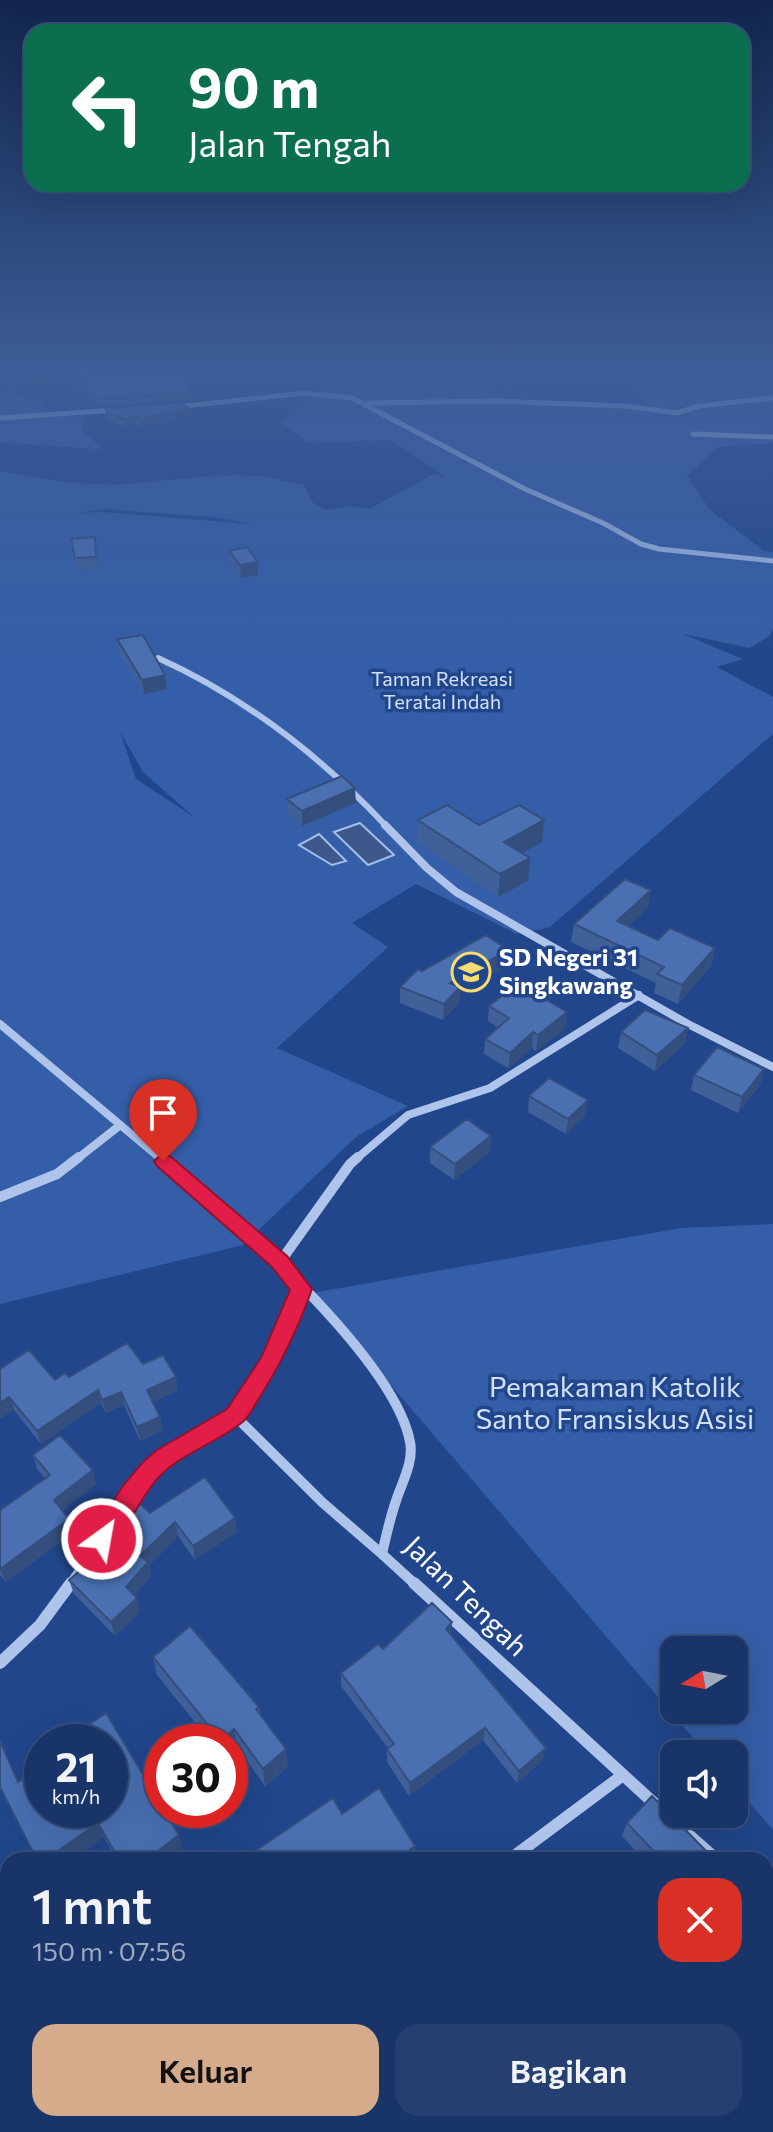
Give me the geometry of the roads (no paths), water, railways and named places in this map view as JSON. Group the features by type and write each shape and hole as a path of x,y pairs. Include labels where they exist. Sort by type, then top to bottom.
{"street":[{"path":"484,466 641,544 671,551 773,561"},
{"path":"158,658 205,678 275,724 349,789 399,843 443,883 773,1067"},
{"path":"280,1262 350,1164 408,1115 510,1078 639,995"},
{"name":"Jalan Tengah","path":"0,1024 119,1126 186,1178 280,1262 373,1368 403,1421 411,1444 408,1471 395,1503 382,1554 660,1808"},
{"path":"0,1197 57,1174 119,1126"},
{"path":"0,1663 50,1616 130,1494 150,1470 165,1457 235,1416 269,1365 286,1331 301,1289"},
{"path":"235,1416 323,1503 382,1554"},
{"path":"520,1852 623,1775"},
{"path":"681,1828 708,1852"}],"place":[{"name":"SD Negeri 31 Singkawang","path":"471,972"}],"park label":[{"name":"Taman Rekreasi Teratai Indah","path":"442,690"},
{"name":"Pemakaman Katolik Santo Fransiskus Asisi","path":"615,1403"}]}
